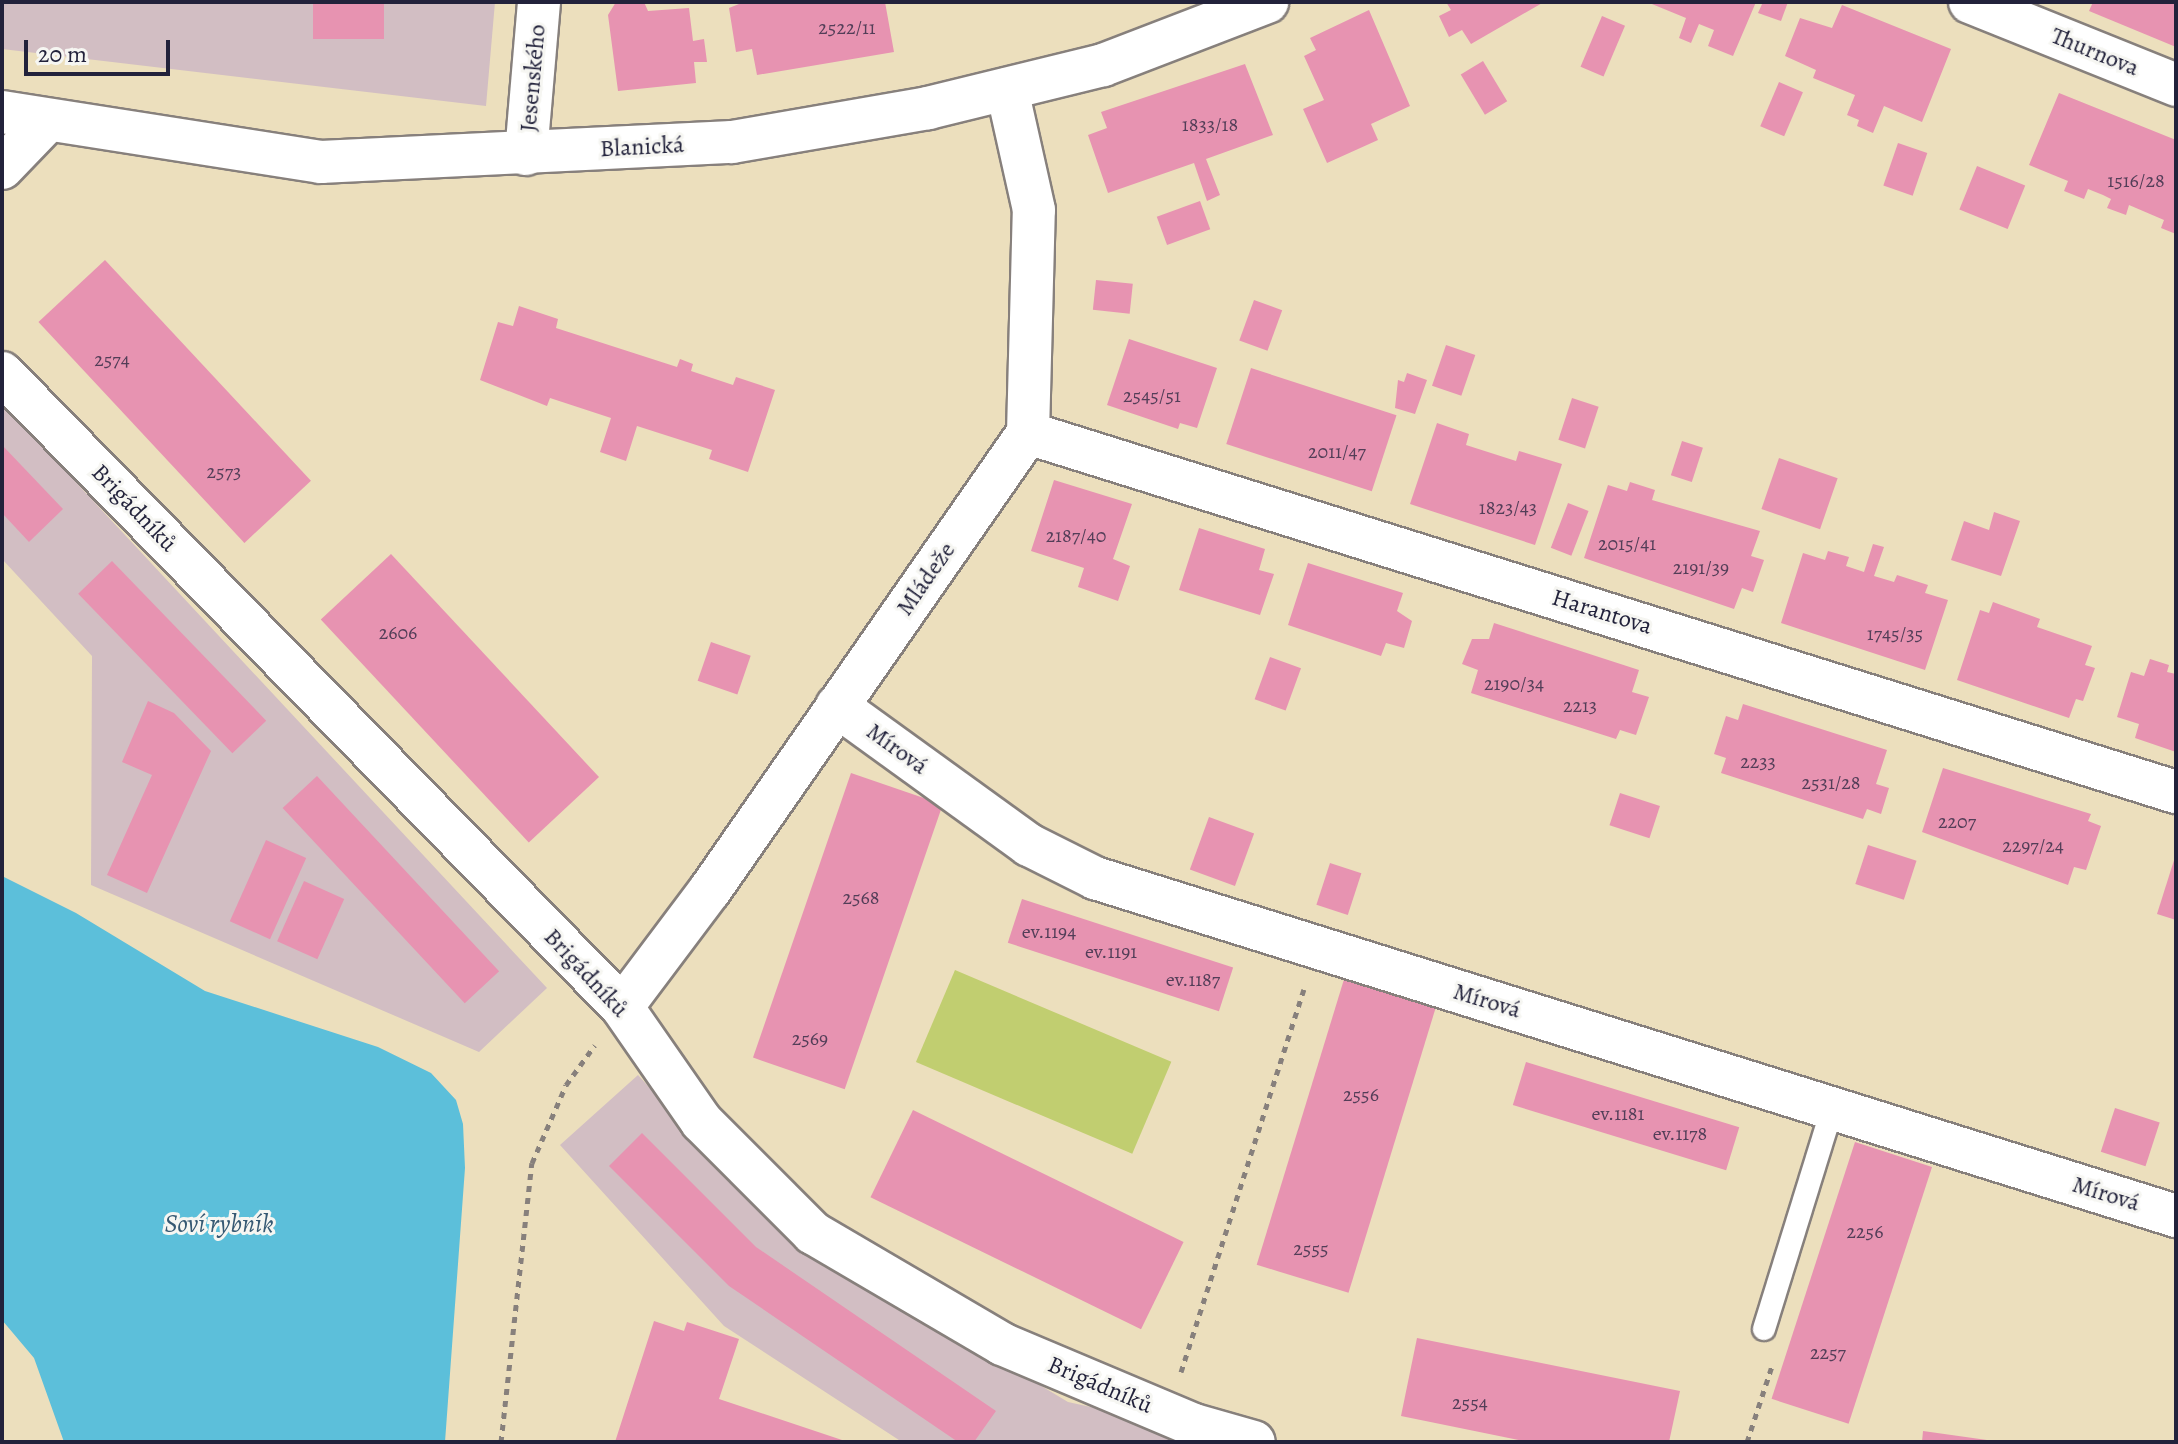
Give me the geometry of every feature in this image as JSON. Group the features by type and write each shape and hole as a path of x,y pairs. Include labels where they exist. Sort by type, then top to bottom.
{"street":[{"name":"Jesenského","path":"526,154 539,2"},
{"name":"Blanická","path":"2,112 321,162 732,142 1007,89 1103,65 1267,2"},
{"name":"Thurnova","path":"1970,2 2176,85"},
{"path":"1007,89 1034,210 1028,433"},
{"path":"2,168 48,120"},
{"name":"Brigádníků","path":"2,373 622,1007 702,1122 813,1233 1002,1344 1194,1425 1254,1442"},
{"name":"Mládeže","path":"622,1007 1028,433"},
{"name":"Harantova","path":"1028,433 2176,792"},
{"name":"Mírová","path":"837,706 1029,845 1095,878 2176,1216"}],"lane":[{"path":"1764,1329 1832,1109"}],"path":[{"path":"1178,1380 1309,976"},
{"path":"501,1442 532,1163 566,1085 622,1007"}],"shaded area":[{"path":"2,2 495,2 486,106 2,49"},
{"path":"2,403 547,988 479,1052 91,885 92,656 2,559"},
{"path":"638,1075 776,1227 1068,1402 1251,1442 902,1442 724,1326 560,1145"}],"green space":[{"path":"955,970 1171,1062 1132,1154 916,1062"}],"water":[{"name":"Soví rybník","path":"2,876 76,913 205,991 378,1047 431,1073 456,1100 463,1124 465,1168 445,1442 64,1442 34,1358 2,1320"}],"building":[{"path":"313,2 384,2 384,39 313,39"},
{"path":"616,2 644,2 648,11 689,8 693,41 704,39 707,62 694,62 696,83 618,91 608,15"},
{"path":"744,2 885,2 894,52 757,75 752,49 736,52 729,8"},
{"path":"1446,2 1544,2 1471,44 1462,30 1449,37 1439,16 1451,10"},
{"path":"1647,2 1756,2 1733,56 1708,46 1714,30 1699,24 1691,43 1679,38 1686,18"},
{"path":"1763,2 1788,2 1781,21 1758,13"},
{"path":"2093,2 2176,2 2176,47 2089,11"},
{"path":"1842,5 1951,49 1922,122 1884,106 1873,133 1857,126 1859,120 1847,115 1855,95 1813,78 1816,70 1785,56 1800,18 1832,28"},
{"path":"1369,10 1410,106 1371,124 1378,140 1327,163 1303,109 1324,100 1304,56 1316,50 1310,38"},
{"path":"1602,16 1625,26 1604,76 1581,67"},
{"path":"1483,61 1507,101 1485,115 1461,74"},
{"path":"1245,64 1273,135 1206,159 1220,195 1207,201 1194,163 1108,193 1088,135 1107,128 1101,112"},
{"path":"1779,82 1803,92 1784,136 1760,126"},
{"path":"2059,93 2176,140 2176,234 2161,228 2164,220 2129,205 2126,215 2107,208 2111,199 2088,189 2084,199 2064,191 2068,181 2029,165"},
{"path":"1898,143 1927,153 1913,196 1883,186"},
{"path":"1977,166 2025,185 2008,229 1959,210"},
{"path":"1200,201 1210,229 1167,245 1157,217"},
{"path":"105,260 311,481 244,543 38,322"},
{"path":"1096,280 1133,284 1130,314 1093,310"},
{"path":"1254,300 1282,310 1267,351 1239,340"},
{"path":"519,306 558,319 556,328 677,367 680,359 693,364 691,371 733,385 736,377 775,390 748,472 709,459 712,450 637,426 626,461 600,452 611,418 550,398 547,406 480,380 498,322 513,326"},
{"path":"1129,339 1217,368 1197,428 1180,423 1178,429 1107,405"},
{"path":"1446,345 1475,355 1461,396 1432,386"},
{"path":"1251,368 1397,415 1372,491 1226,444"},
{"path":"1407,373 1427,380 1415,414 1395,408 1398,380 1404,382"},
{"path":"1572,398 1599,407 1585,448 1558,440"},
{"path":"1437,423 1469,434 1466,445 1516,461 1519,451 1562,464 1535,545 1410,504"},
{"path":"1682,441 1703,448 1692,482 1671,475"},
{"path":"2,445 63,509 29,542 2,513"},
{"path":"1779,458 1838,478 1820,529 1761,509"},
{"path":"1054,480 1132,504 1113,559 1130,566 1118,601 1078,587 1084,568 1031,551"},
{"path":"1630,482 1655,490 1652,500 1760,531 1751,556 1764,560 1753,592 1742,588 1734,609 1584,558 1608,485 1627,491"},
{"path":"1568,503 1589,511 1571,556 1551,548"},
{"path":"1994,512 2020,521 2001,576 1951,560 1964,521 1989,530"},
{"path":"1199,528 1265,549 1259,570 1274,574 1260,615 1179,590"},
{"path":"1873,544 1884,547 1874,576 1894,582 1897,575 1928,585 1925,593 1948,600 1925,670 1781,623 1803,553 1825,560 1828,551 1849,557 1846,566 1864,572"},
{"path":"391,554 599,777 529,843 321,619"},
{"path":"112,561 266,721 232,753 78,594"},
{"path":"1308,563 1403,593 1397,611 1412,621 1404,648 1386,643 1381,656 1288,625"},
{"path":"1993,602 2040,619 2037,627 2092,646 2085,665 2095,668 2083,701 2076,699 2069,718 1957,680 1980,610 1989,613"},
{"path":"1494,623 1639,670 1632,692 1649,697 1636,735 1620,730 1616,739 1471,693 1478,670 1462,664 1472,639 1489,639"},
{"path":"711,642 751,656 737,694 698,681"},
{"path":"1270,657 1301,668 1286,711 1255,699"},
{"path":"2150,659 2169,665 2167,672 2176,674 2176,752 2135,738 2139,724 2117,717 2131,672 2144,676"},
{"path":"148,701 174,713 211,751 147,893 107,875 152,775 122,762"},
{"path":"1743,704 1887,750 1876,784 1889,788 1881,814 1867,809 1863,819 1721,773 1726,758 1714,754 1726,716 1738,720"},
{"path":"1943,768 2091,814 2088,821 2101,826 2086,870 2074,867 2068,885 1922,832"},
{"path":"851,773 943,805 845,1089 753,1058"},
{"path":"317,776 499,971 465,1003 283,808"},
{"path":"1620,793 1660,806 1649,838 1609,825"},
{"path":"1209,817 1254,833 1235,886 1190,870"},
{"path":"266,840 306,858 270,939 230,921"},
{"path":"1868,845 1917,861 1904,900 1855,884"},
{"path":"2176,857 2176,920 2157,914"},
{"path":"1330,863 1361,873 1348,915 1316,905"},
{"path":"304,881 344,899 317,959 277,941"},
{"path":"1022,899 1233,968 1219,1011 1008,943"},
{"path":"1345,976 1437,1004 1349,1293 1257,1265"},
{"path":"1526,1062 1739,1127 1726,1170 1513,1105"},
{"path":"2115,1108 2160,1123 2145,1166 2101,1152"},
{"path":"913,1110 1184,1242 1141,1329 870,1197"},
{"path":"642,1133 756,1247 996,1411 974,1442 958,1442 729,1286 609,1166"},
{"path":"1855,1142 1932,1167 1849,1424 1772,1399"},
{"path":"654,1321 684,1331 687,1322 739,1339 719,1399 848,1442 615,1442"},
{"path":"1417,1338 1680,1391 1669,1442 1529,1442 1401,1416"},
{"path":"1923,1431 1987,1440 1987,1442 1922,1442"}]}
